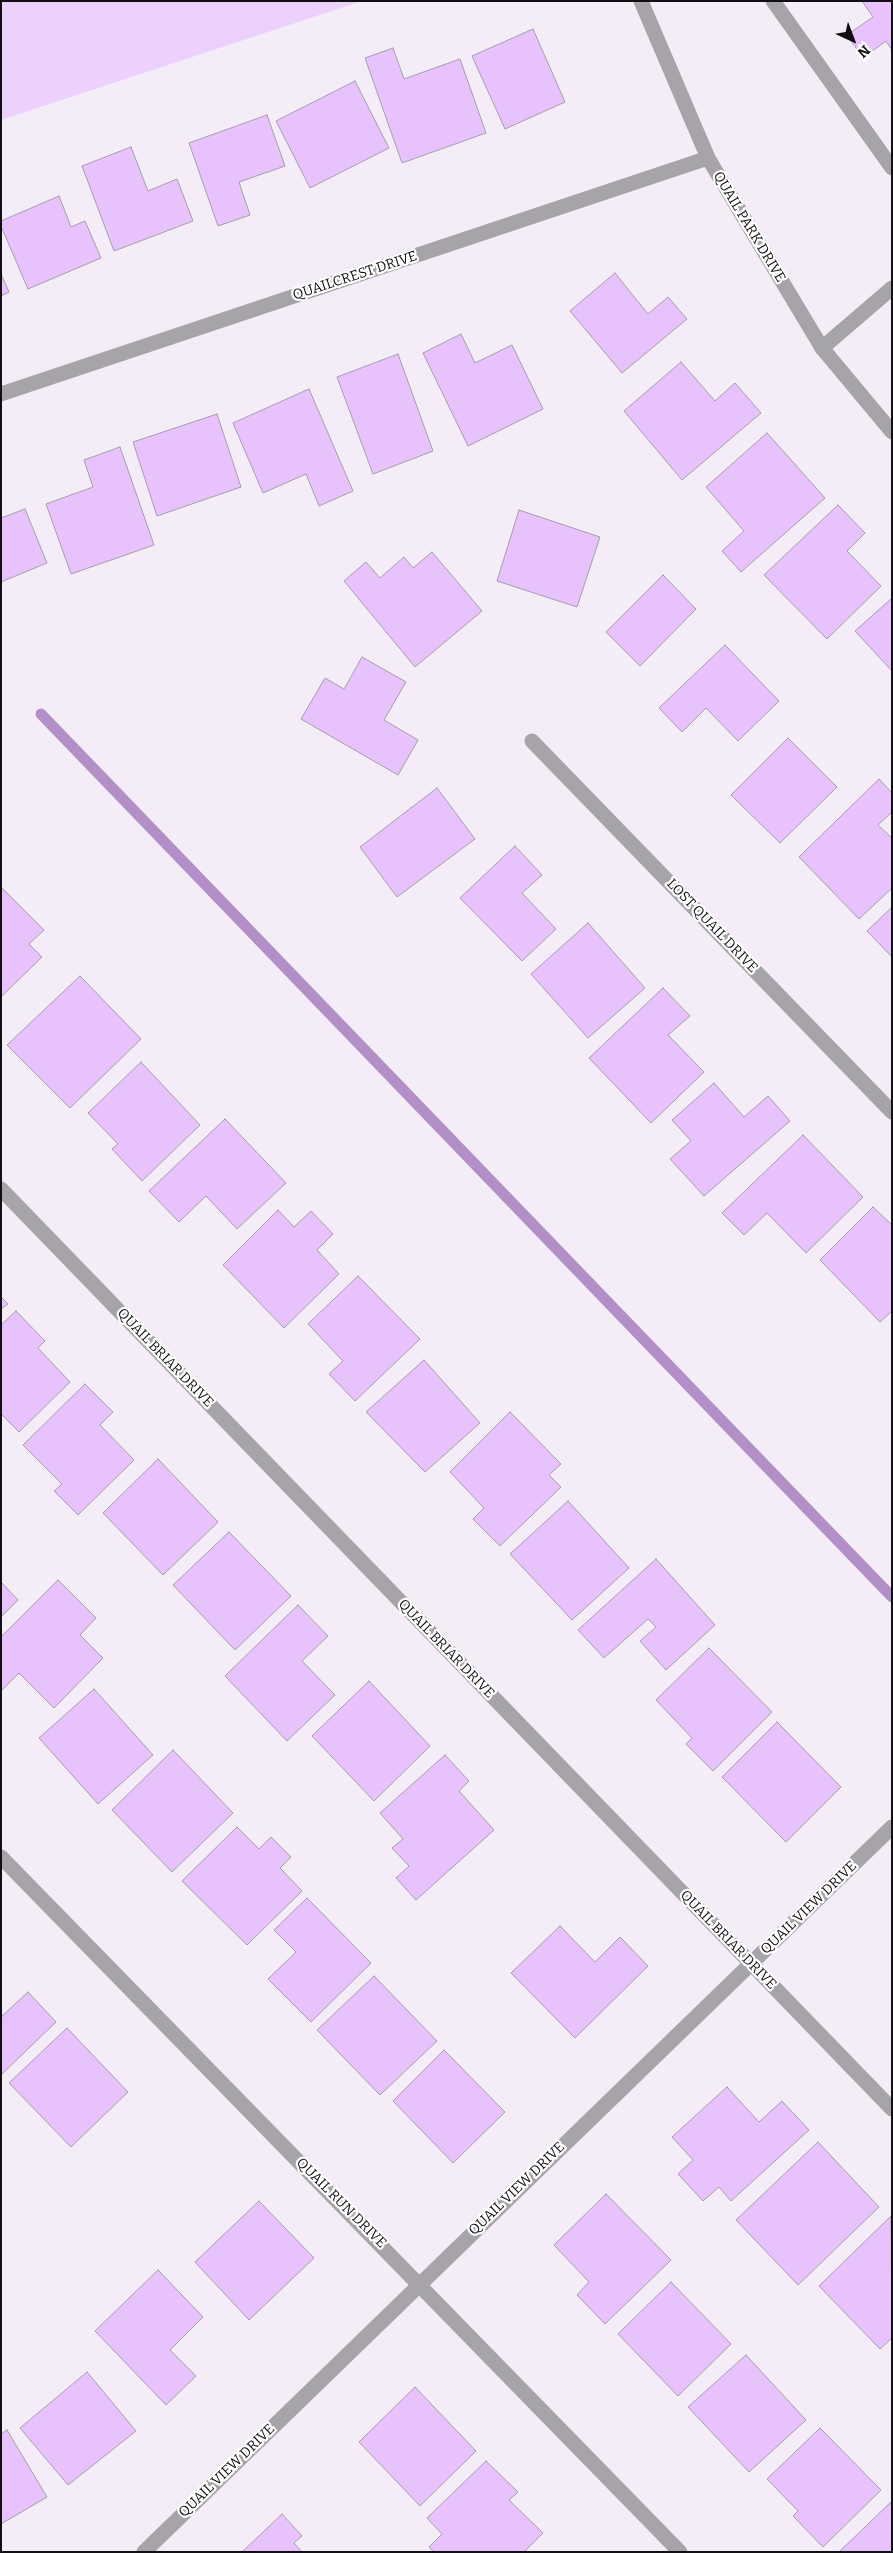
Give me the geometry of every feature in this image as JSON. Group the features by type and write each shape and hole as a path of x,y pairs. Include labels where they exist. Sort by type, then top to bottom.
{"street":[{"name":"QUAIL PARK DRIVE","path":"641,1 708,158 822,348 892,432"},
{"path":"773,1 892,168"},
{"name":"QUAILCREST DRIVE","path":"1,394 708,158"},
{"path":"822,348 892,288"},
{"name":"LOST QUAIL DRIVE","path":"532,741 892,1112"},
{"name":"QUAIL BRIAR DRIVE","path":"1,1189 892,2109"},
{"name":"QUAIL VIEW DRIVE","path":"144,2552 892,1827"},
{"name":"QUAIL RUN DRIVE","path":"1,1857 420,2283 680,2552"}],"shaded area":[{"path":"1,1 362,1 1,120"}],"building":[{"path":"862,1 892,1 892,50 886,41 863,58 847,35 873,17"},
{"path":"533,29 565,102 505,129 472,56"},
{"path":"393,48 404,79 460,59 486,133 402,163 365,58"},
{"path":"355,81 389,148 310,188 276,121"},
{"path":"267,115 285,166 239,182 250,215 218,226 189,143"},
{"path":"131,147 148,191 177,179 193,221 114,251 82,166"},
{"path":"59,196 71,227 85,221 101,258 28,289 1,226 1,221"},
{"path":"615,273 648,314 668,297 687,319 622,373 570,311"},
{"path":"1,274 9,292 1,296"},
{"path":"461,334 475,363 512,345 543,409 468,446 423,353"},
{"path":"398,354 433,451 373,474 337,377"},
{"path":"681,362 715,401 735,383 761,413 682,480 624,411"},
{"path":"309,389 353,491 319,506 306,474 263,493 233,423"},
{"path":"217,414 241,487 157,516 133,442"},
{"path":"767,433 825,498 741,572 722,551 744,531 706,487"},
{"path":"120,447 154,545 71,574 46,504 93,487 84,460"},
{"path":"838,505 865,533 847,551 881,586 827,639 764,575"},
{"path":"25,509 47,563 1,582 1,518"},
{"path":"519,510 600,537 577,607 497,581"},
{"path":"432,552 482,611 415,667 344,581 366,562 380,578 404,557 413,568"},
{"path":"663,575 696,609 640,666 606,632"},
{"path":"892,598 892,671 855,631"},
{"path":"725,645 779,701 738,741 706,708 682,732 659,708"},
{"path":"362,657 406,682 384,720 418,740 398,775 301,719 325,678 344,689"},
{"path":"788,738 837,787 780,843 731,795"},
{"path":"879,779 892,793 892,812 878,825 892,838 892,888 859,919 799,857"},
{"path":"437,788 475,839 397,897 360,847"},
{"path":"515,846 542,875 522,893 556,929 522,961 460,898"},
{"path":"1,887 44,930 29,944 42,957 1,997"},
{"path":"892,907 892,957 867,931"},
{"path":"588,923 645,988 588,1038 531,974"},
{"path":"80,976 141,1039 70,1108 7,1045"},
{"path":"663,988 690,1016 668,1035 704,1072 651,1123 589,1058"},
{"path":"141,1062 200,1125 142,1181 112,1149 118,1144 88,1113"},
{"path":"714,1083 744,1117 768,1096 790,1121 704,1196 670,1159 691,1141 672,1120"},
{"path":"225,1119 286,1183 237,1229 206,1196 179,1222 149,1191"},
{"path":"803,1135 863,1197 806,1253 767,1213 744,1235 722,1213"},
{"path":"873,1207 892,1225 892,1311 880,1322 820,1260"},
{"path":"278,1210 294,1227 311,1211 333,1234 317,1250 339,1274 284,1328 223,1265"},
{"path":"358,1276 420,1339 355,1401 329,1374 343,1361 308,1324"},
{"path":"1,1297 8,1304 1,1309"},
{"path":"16,1311 45,1341 38,1348 70,1382 19,1432 1,1414 1,1325"},
{"path":"424,1360 480,1423 425,1472 366,1412"},
{"path":"85,1384 113,1412 100,1425 134,1460 78,1515 54,1491 62,1484 23,1445"},
{"path":"510,1412 561,1464 549,1475 561,1487 500,1546 473,1519 484,1508 450,1472"},
{"path":"158,1459 218,1522 163,1575 103,1513"},
{"path":"568,1501 629,1568 572,1620 510,1554"},
{"path":"229,1532 291,1596 235,1650 173,1585"},
{"path":"656,1559 715,1625 666,1670 640,1641 656,1627 648,1619 604,1658 578,1630"},
{"path":"58,1580 96,1618 80,1635 103,1658 54,1708 19,1673 1,1691 1,1637"},
{"path":"1,1582 18,1600 1,1617"},
{"path":"298,1605 328,1636 302,1661 335,1695 287,1741 225,1676"},
{"path":"709,1648 772,1712 713,1771 686,1744 692,1738 656,1700"},
{"path":"369,1681 430,1746 374,1801 312,1736"},
{"path":"94,1689 153,1755 98,1804 39,1738"},
{"path":"777,1722 841,1787 786,1842 722,1777"},
{"path":"173,1750 233,1813 172,1872 112,1810"},
{"path":"445,1755 469,1781 459,1791 494,1830 416,1900 396,1878 409,1866 392,1848 403,1839 380,1813"},
{"path":"237,1827 259,1849 271,1837 291,1857 280,1868 302,1891 247,1945 182,1881"},
{"path":"307,1898 371,1963 311,2022 268,1979 296,1952 274,1930"},
{"path":"560,1926 595,1962 620,1937 648,1966 575,2038 511,1973"},
{"path":"374,1976 437,2041 380,2095 317,2030"},
{"path":"28,1992 56,2022 1,2075 1,2017"},
{"path":"67,2028 128,2092 71,2147 9,2083"},
{"path":"444,2050 505,2112 453,2163 393,2101"},
{"path":"727,2087 759,2122 782,2101 809,2130 731,2201 719,2187 703,2201 678,2174 693,2160 672,2137"},
{"path":"818,2142 879,2207 798,2285 736,2220"},
{"path":"606,2194 671,2260 605,2324 577,2295 589,2282 554,2245"},
{"path":"259,2201 314,2258 249,2320 195,2262"},
{"path":"891,2216 892,2338 880,2349 819,2286"},
{"path":"158,2270 203,2317 170,2350 196,2376 166,2405 95,2331"},
{"path":"671,2282 731,2344 678,2396 618,2334"},
{"path":"746,2355 806,2420 749,2472 688,2407"},
{"path":"87,2372 136,2431 68,2485 20,2428"},
{"path":"415,2387 476,2451 420,2506 359,2442"},
{"path":"820,2428 881,2490 823,2547 793,2516 798,2511 767,2479"},
{"path":"7,2430 47,2497 1,2524 1,2434"},
{"path":"486,2461 518,2492 509,2500 543,2533 524,2552 434,2552 429,2547 442,2534 427,2518"},
{"path":"892,2501 892,2552 839,2552"},
{"path":"282,2514 302,2536 294,2543 302,2552 242,2552"}],"waterway":[{"path":"41,714 892,1597"}]}
